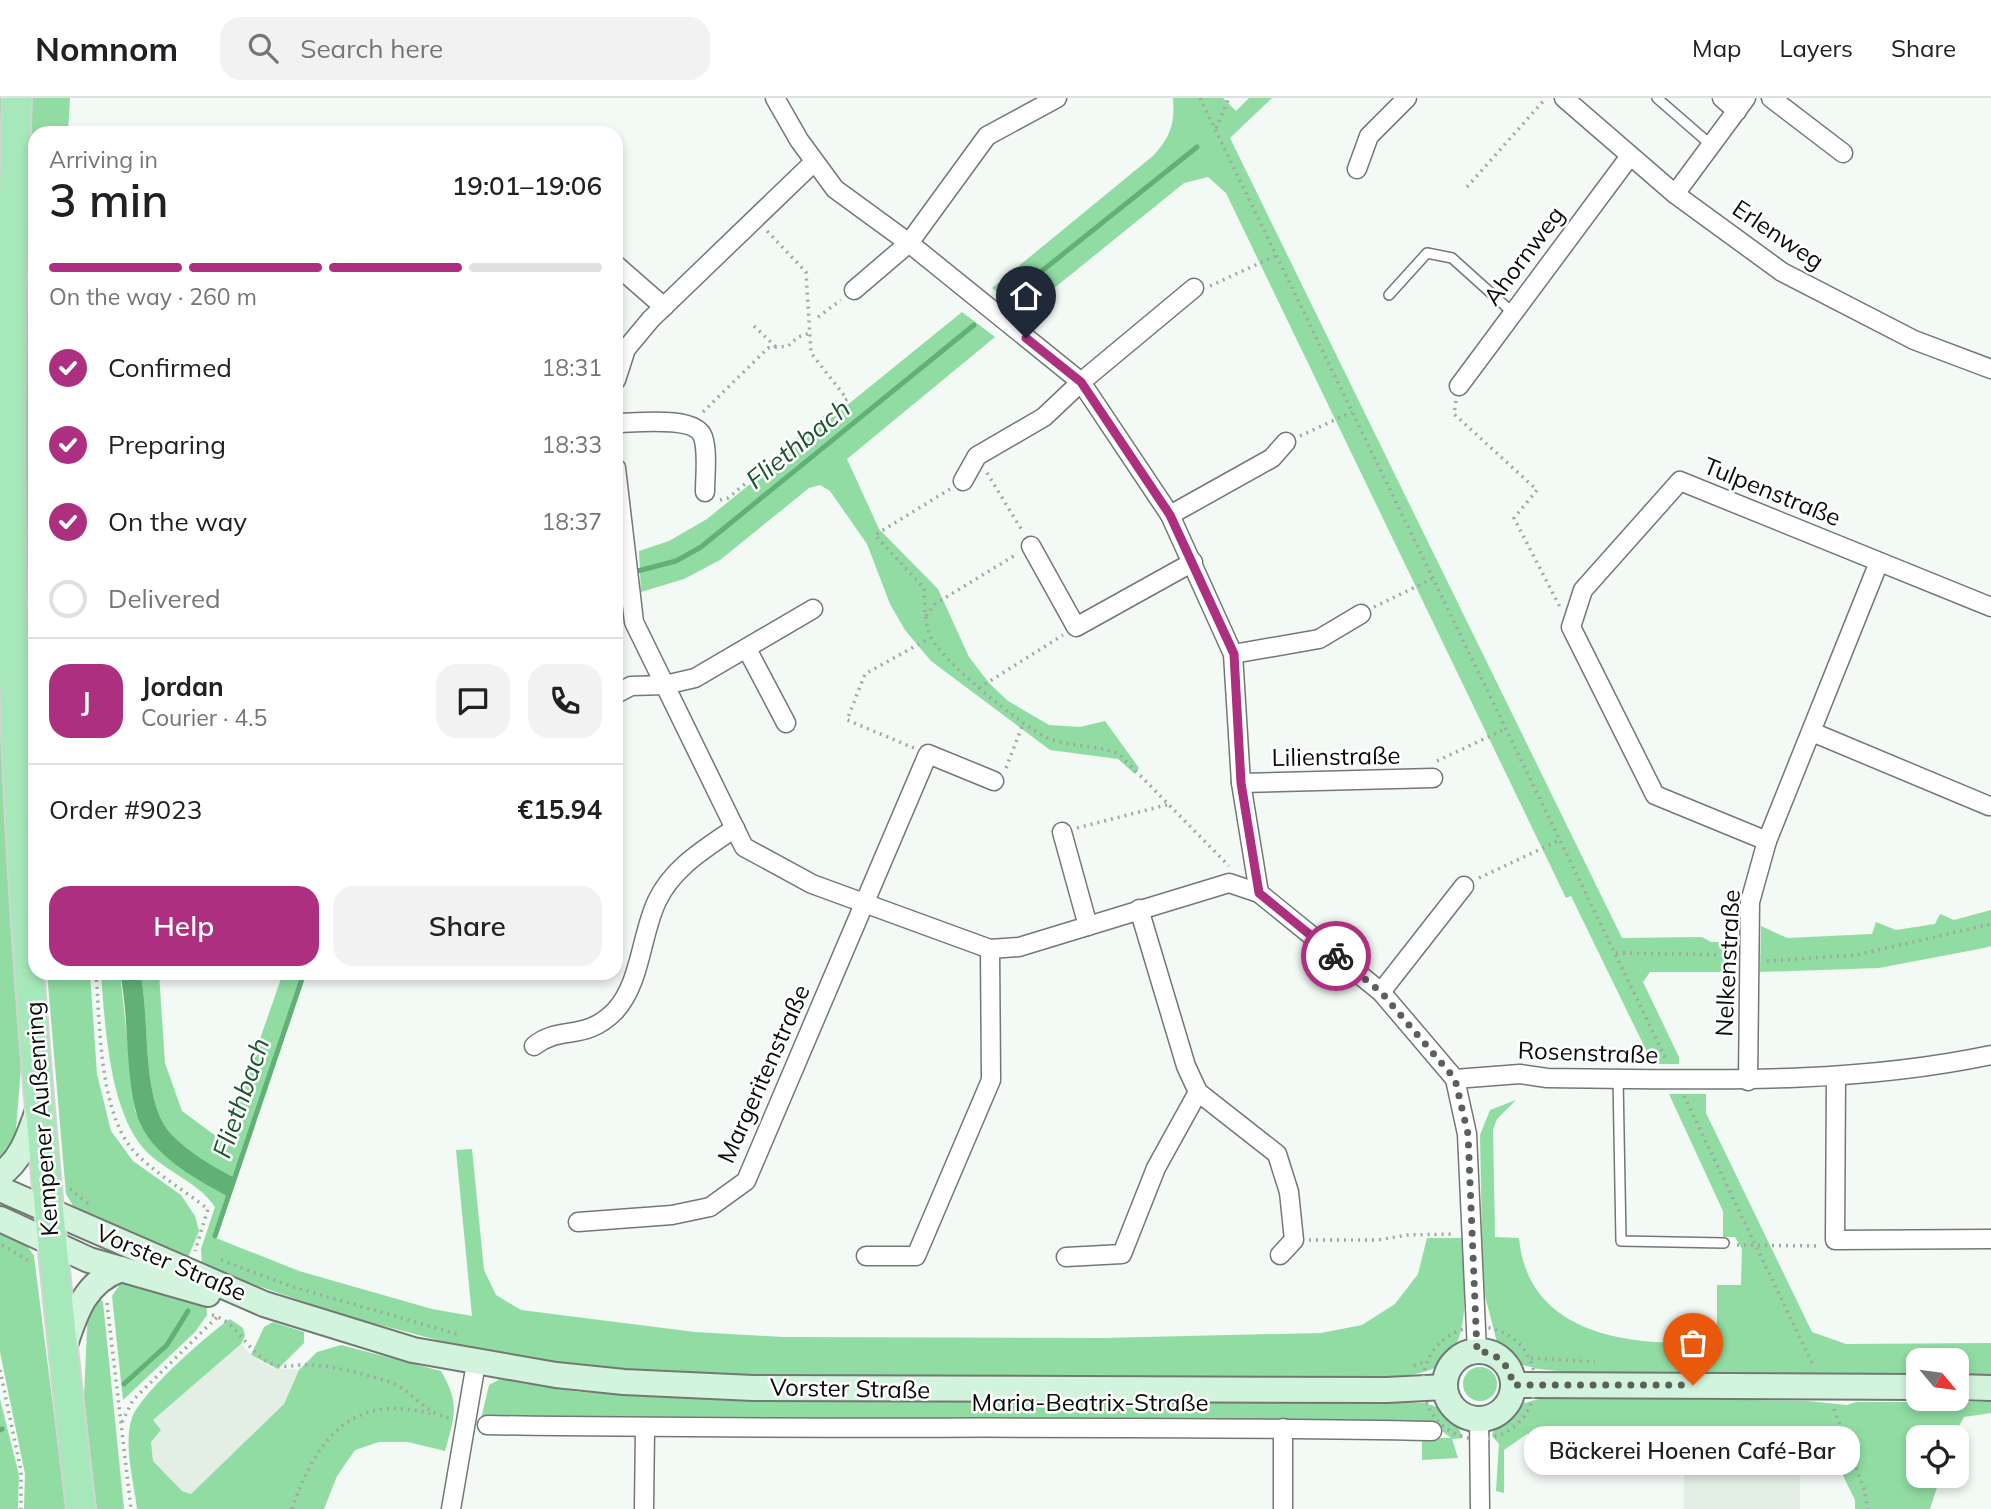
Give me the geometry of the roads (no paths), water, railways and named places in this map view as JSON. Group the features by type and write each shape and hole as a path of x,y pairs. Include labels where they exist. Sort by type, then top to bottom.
{"main road":[{"name":"Kempener Außenring","path":"17,98 10,298 11,535 21,827 28,929"},
{"name":"Kempener Außenring","path":"31,980 40,1104 56,1197 52,1244 81,1509"},
{"path":"0,1175 21,1153 40,1104"},
{"name":"Vorster Straße","path":"0,1189 56,1197 192,1261 264,1304 375,1339 476,1363 624,1382 753,1388 1387,1390 1445,1387"},
{"name":"Vorster Straße","path":"0,1219 52,1244 121,1269 216,1309 264,1304"},
{"path":"63,1351 84,1295 102,1278 121,1269"},
{"path":"1477,1351 1488,1352 1506,1364 1513,1385 1511,1395 1499,1412 1479,1418 1460,1413 1447,1397 1445,1387 1453,1362 1477,1351"},
{"path":"1513,1385 1906,1387"},
{"path":"1969,1387 1991,1388"}],"street":[{"name":"Lilienstraße","path":"775,98 814,162 835,189 909,243 1081,382 1170,515 1234,654 1241,783 1259,893"},
{"path":"853,290 909,243 987,135 1057,98"},
{"path":"1357,169 1369,136 1406,98"},
{"name":"Erlenweg","path":"1564,98 1675,194 1782,272 1914,340 1991,369"},
{"path":"1675,194 1741,104 1722,98"},
{"path":"1771,98 1843,153"},
{"name":"Ahornweg","path":"1459,386 1630,156"},
{"path":"623,358 626,349 664,307 814,162"},
{"path":"623,271 664,307"},
{"path":"963,481 977,456 1044,417 1081,382 1195,288"},
{"path":"623,423 692,425 703,437 705,492"},
{"path":"1170,515 1272,458 1286,442"},
{"name":"Tulpenstraße","path":"1767,841 1656,795 1571,627 1583,590 1680,481 1991,607"},
{"path":"623,537 634,622 744,847 812,884 990,949 1019,947 1228,883 1259,893 1381,992 1455,1079 1468,1134 1477,1351"},
{"path":"1031,546 1076,627 1193,562"},
{"name":"Nelkenstraße","path":"1748,1081 1747,959 1750,902 1767,841 1879,562"},
{"path":"623,690 631,686 665,685 695,678 813,609"},
{"path":"1234,654 1319,639 1361,614"},
{"path":"747,649 786,723"},
{"path":"1812,732 1989,806"},
{"name":"Margeritenstraße","path":"578,1222 672,1215 710,1207 746,1181 928,754 994,781"},
{"name":"Lilienstraße","path":"1241,783 1433,779"},
{"path":"534,1046 545,1037 587,1032 615,1011 628,990 660,896 686,862 734,828"},
{"path":"1062,832 1088,926"},
{"path":"1381,992 1464,886"},
{"path":"1139,909 1186,1066 1198,1092 1277,1154 1289,1192 1294,1240 1280,1255"},
{"path":"866,1256 916,1256 990,1080 990,949"},
{"name":"Rosenstraße","path":"1455,1079 1520,1074 1547,1078 1748,1081 1896,1071 1991,1055"},
{"path":"1836,1076 1835,1240 1991,1239"},
{"path":"1066,1257 1122,1254 1156,1168 1198,1092"},
{"path":"451,1509 476,1363"},
{"path":"1479,1418 1480,1509"},
{"name":"Maria-Beatrix-Straße","path":"487,1425 1432,1431"},
{"path":"645,1428 645,1509"},
{"path":"1283,1428 1283,1509"}],"lane":[{"path":"1657,98 1711,145"},
{"path":"1389,295 1427,253 1452,258 1512,312"},
{"path":"1618,1078 1621,1241 1724,1243"}],"waterway":[{"name":"Fliethbach","path":"1003,302 1197,147"},
{"name":"Fliethbach","path":"634,572 676,561 701,547 974,325"},
{"name":"Fliethbach","path":"215,1236 302,980"},
{"name":"Fliethbach","path":"124,1384 167,1345 188,1311"}],"place":[{"name":"Bäckerei Hoenen Café-Bar","path":"1693,1385"}]}
